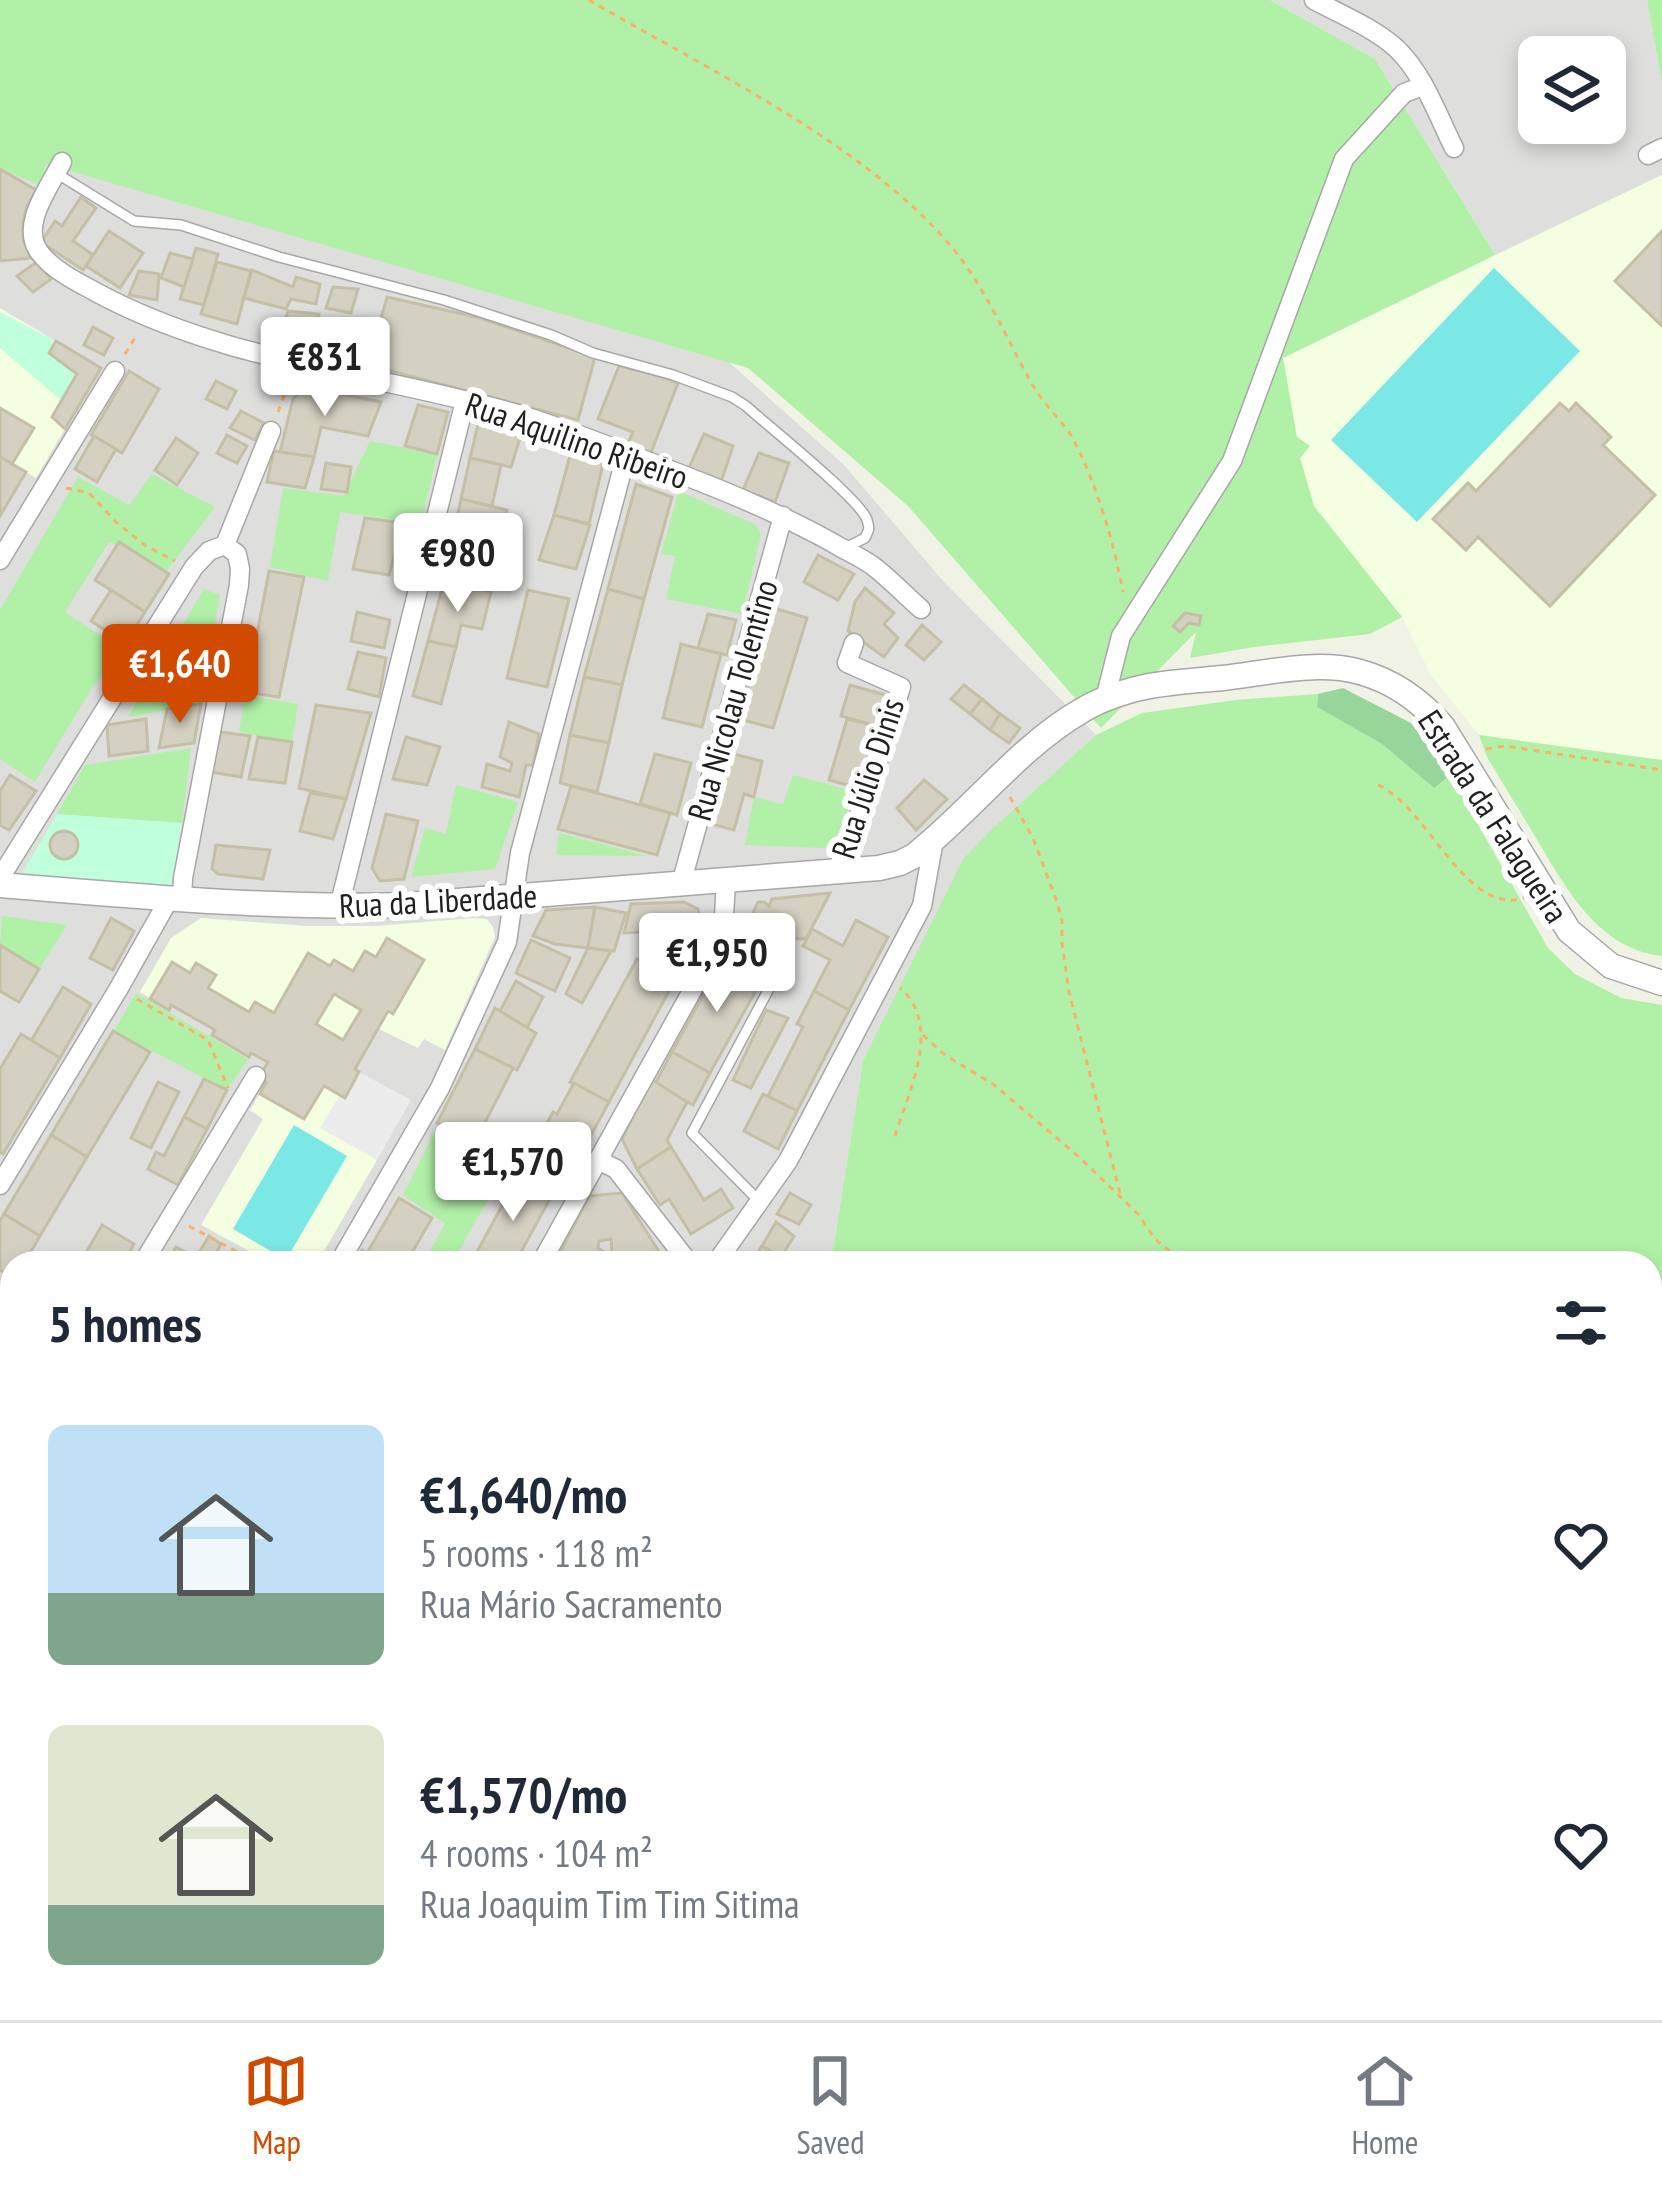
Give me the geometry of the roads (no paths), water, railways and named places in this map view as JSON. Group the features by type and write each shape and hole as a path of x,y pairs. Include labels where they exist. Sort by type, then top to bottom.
{"street":[{"path":"1314,0 1397,49 1424,86 1454,148"},
{"path":"1105,699 1121,636 1232,461 1344,159 1404,93 1424,86"},
{"name":"Rua Aquilino Ribeiro","path":"59,168 34,221 31,235 39,252 83,285 147,318 296,363 520,415 627,452 783,516 872,565 921,609"},
{"path":"0,560 116,371"},
{"path":"339,907 465,401"},
{"path":"0,882 192,571 209,551 225,545 271,431"},
{"path":"345,1251 440,1088 507,942 520,853 627,452"},
{"name":"Rua Nicolau Tolentino","path":"682,884 783,516"},
{"path":"0,1185 176,899 239,585 237,554 225,545"},
{"name":"Rua Júlio Dinis","path":"836,873 869,790 901,687 847,663 854,643"},
{"name":"Estrada da Falagueira","path":"1105,699 1166,684 1330,667 1378,679 1413,697 1443,727 1569,931 1626,973 1662,983"},
{"name":"Rua da Liberdade","path":"0,882 176,899 339,907 836,873 900,863 934,840 1069,718 1105,699"},
{"path":"725,1251 788,1160 922,905 934,840"},
{"path":"548,1251 723,934 726,881"},
{"path":"150,1251 256,1076"},
{"path":"598,1160 616,1168 679,1251"}],"lane":[{"path":"59,168 134,221 182,225 279,257 443,300 732,397 866,515 869,529 865,538 842,549"},
{"path":"760,1202 692,1133 778,970"}]}
